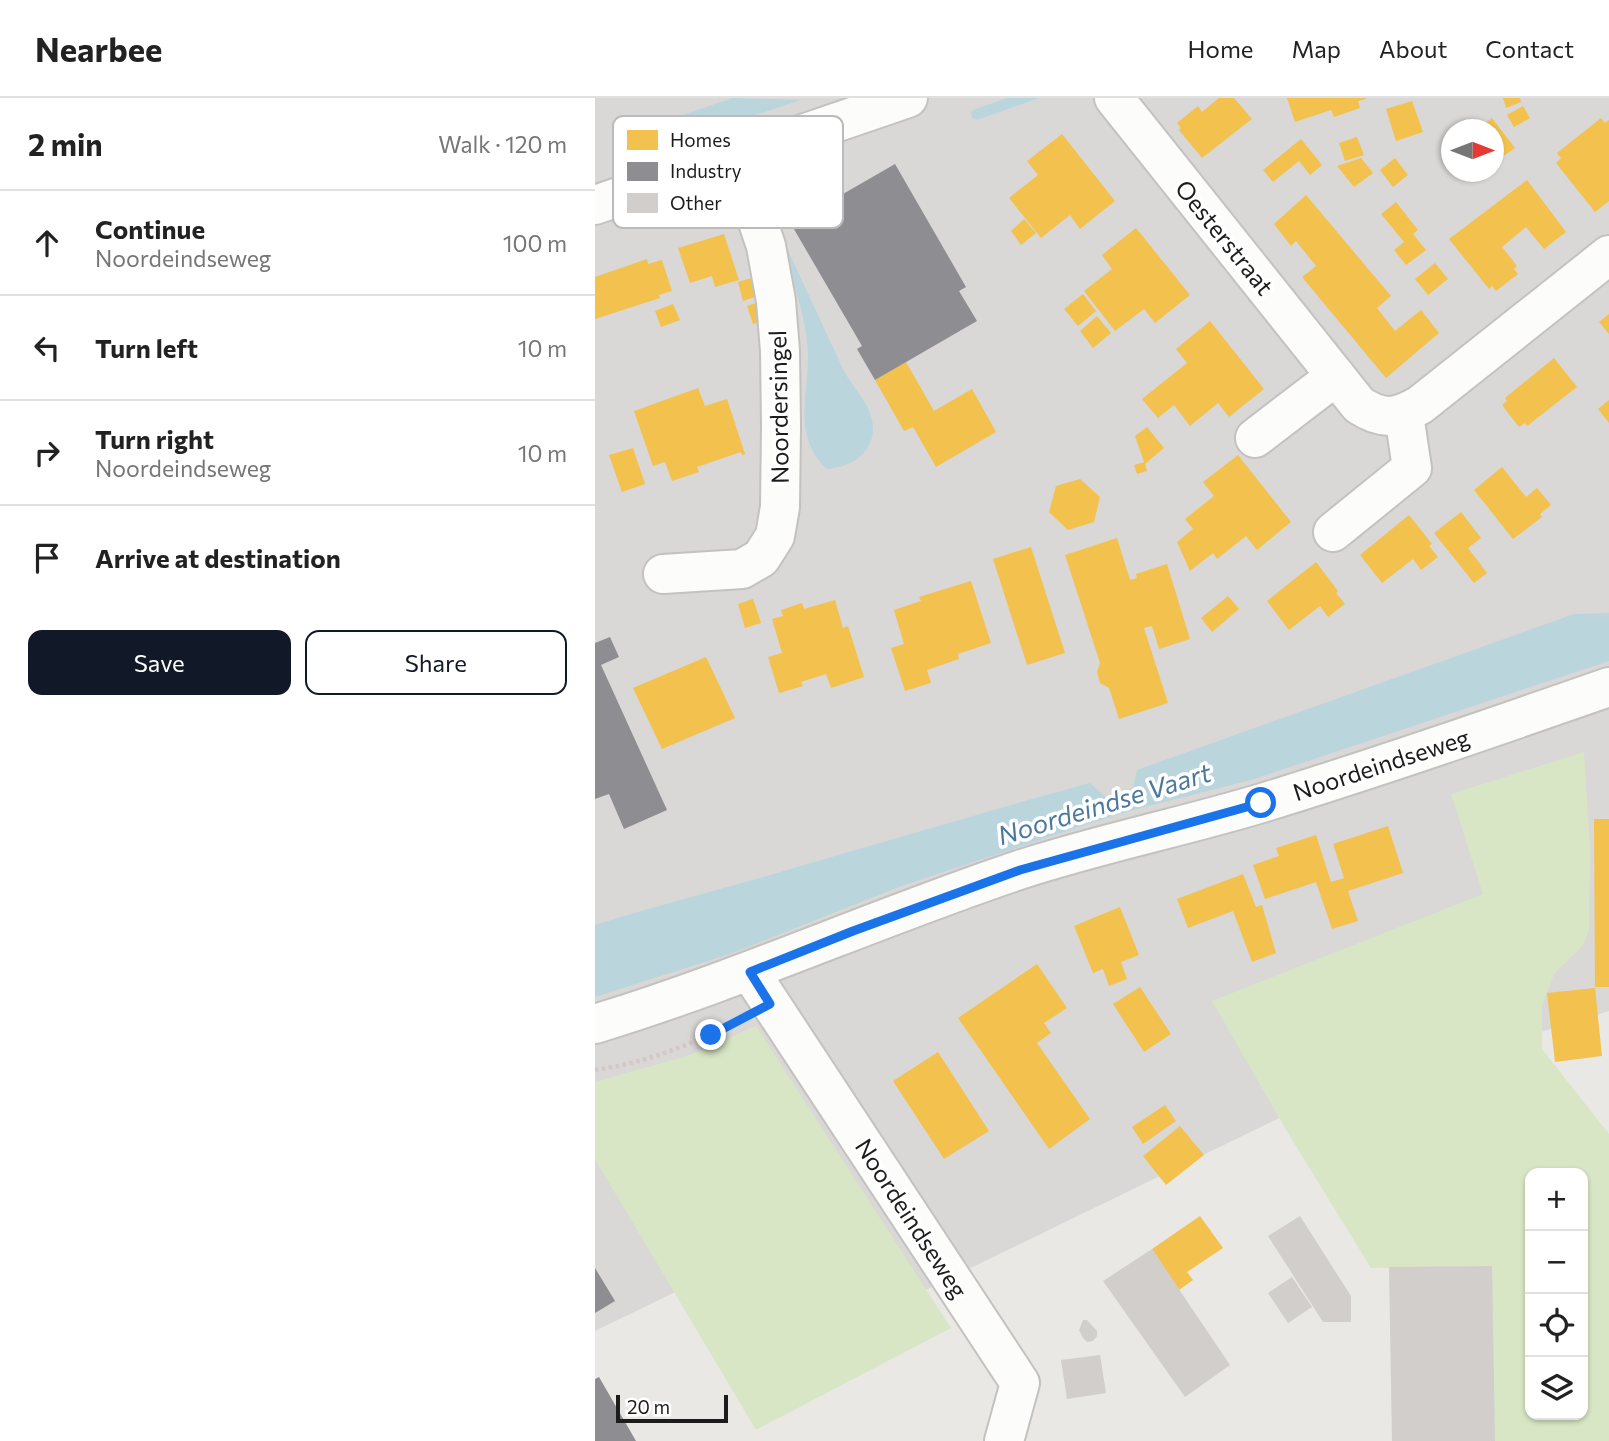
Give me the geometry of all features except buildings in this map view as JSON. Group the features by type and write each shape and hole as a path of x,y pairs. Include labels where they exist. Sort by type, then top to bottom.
{"street":[{"path":"843,120 908,98"},
{"name":"Oesterstraat","path":"1114,98 1359,405 1371,413 1389,417 1404,415"},
{"path":"595,205 613,199"},
{"name":"Noordersingel","path":"663,574 742,569 761,558 775,536 780,507 780,351 776,301 767,246 761,228"},
{"path":"1333,532 1412,468 1404,415 1609,255"},
{"path":"1255,438 1336,376"},
{"name":"Noordeindseweg","path":"595,1024 750,972 1020,870 1261,803 1446,744 1609,687"},
{"name":"Noordeindseweg","path":"750,972 1020,1383 1004,1441"}],"path":[{"path":"595,1070 676,1049 711,1035 770,1004"}],"shaded area":[{"path":"595,98 1609,98 1609,1011 1308,1104 901,1302 836,1214 595,1331"}],"green space":[{"path":"1584,752 1590,849 1589,930 1582,946 1554,974 1542,1006 1542,1049 1609,1134 1609,1441 1493,1441 1491,1266 1371,1268 1286,1130 1212,1001 1483,894 1451,794"},
{"path":"756,1026 951,1328 756,1430 595,1159 595,1082 687,1056"}],"water":[{"path":"732,98 801,100 753,116 680,116"},
{"path":"1007,98 1039,98 977,120 972,118 973,110"},
{"path":"786,246 843,369 872,418 872,436 865,451 852,462 836,468 827,469 815,455 808,440 805,425 807,341 800,305 783,247"},
{"name":"Noordeindse Vaart","path":"1609,613 1609,661 1251,780 1088,824 899,887 733,953 595,997 595,925 1090,783 1107,798 1133,787 1137,770 1574,614"}],"route":[{"path":"711,1035 770,1004 750,972 1020,870 1261,803"}]}
